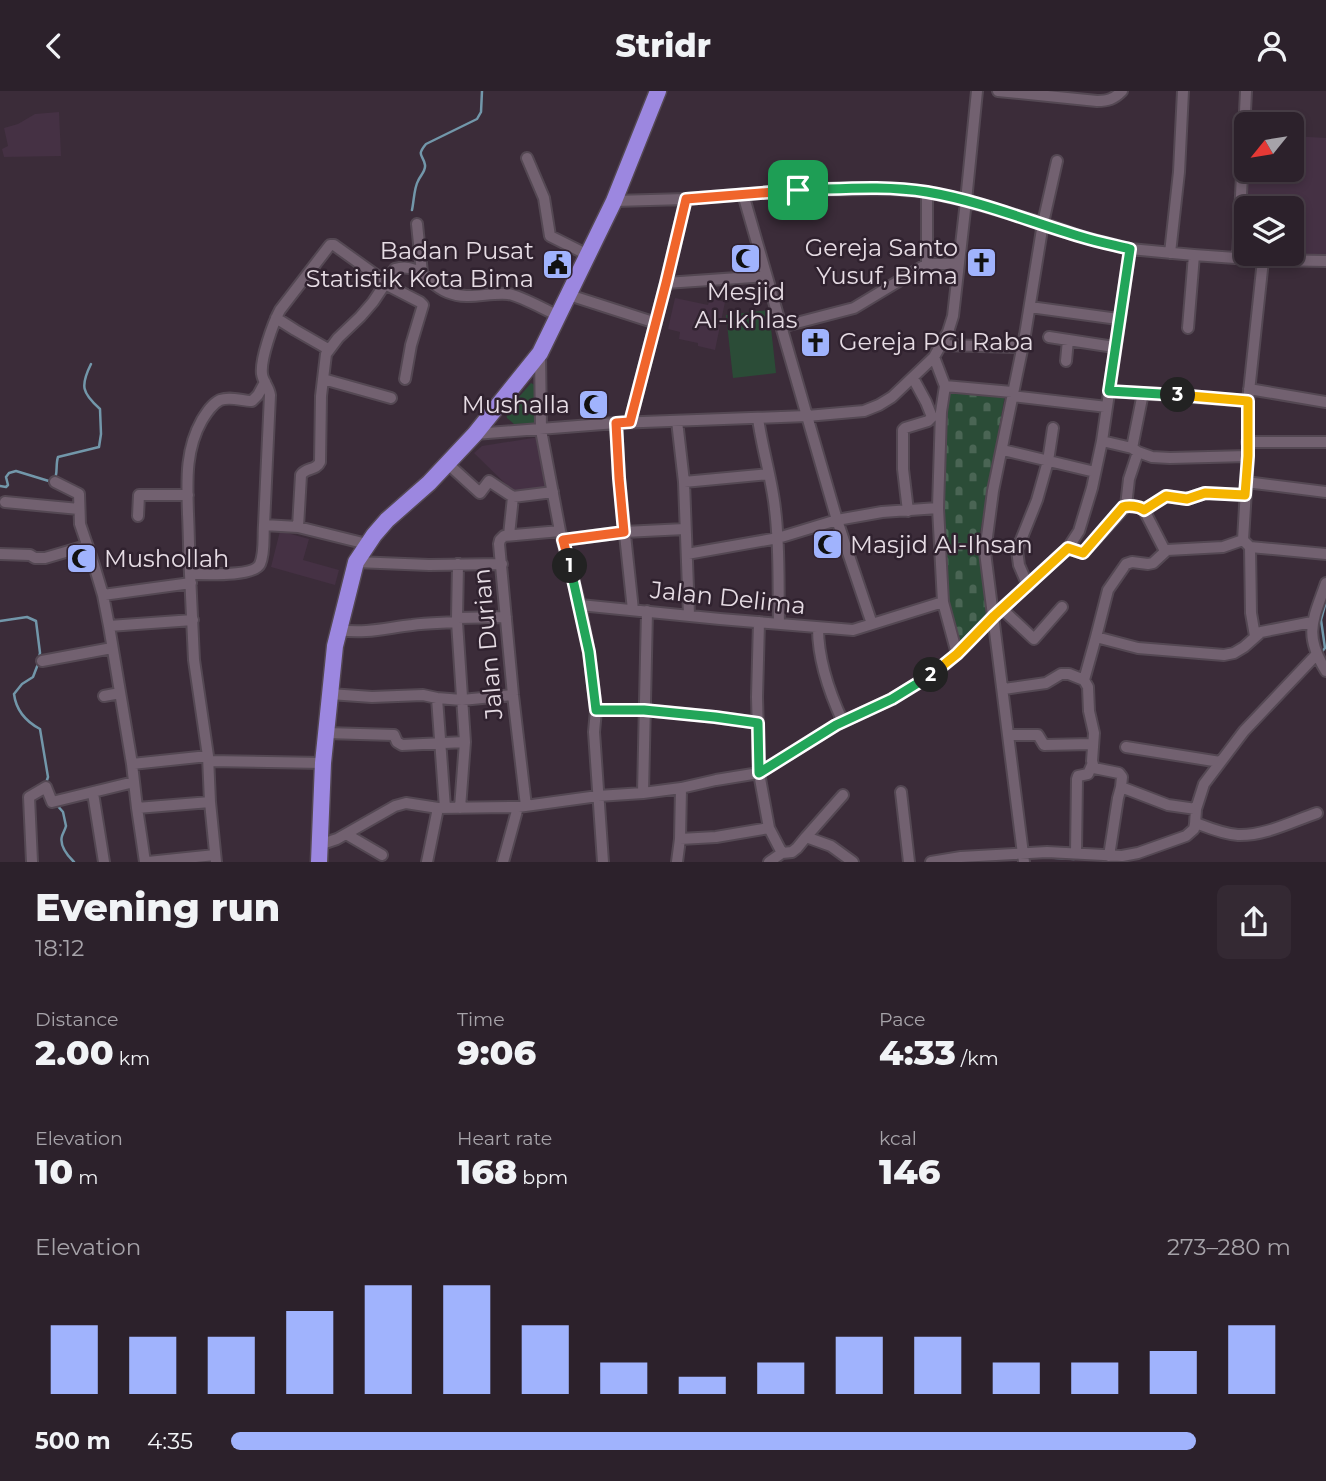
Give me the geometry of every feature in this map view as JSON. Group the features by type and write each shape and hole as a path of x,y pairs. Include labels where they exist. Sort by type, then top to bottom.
{"highway":[{"path":"319,862 323,763 335,646 356,562 387,520 407,504 475,434 540,353 614,201 658,91"}],"street":[{"path":"475,434 630,422 807,416 864,411 892,397 934,357 942,345 953,316 976,91"},
{"path":"998,91 1073,95 1106,101 1122,91"},
{"path":"1170,253 1183,91"},
{"path":"1241,196 1246,91"},
{"path":"527,158 544,198 550,236 588,255"},
{"path":"1024,857 998,613 986,565 986,542 993,491 1003,450 1056,161"},
{"path":"614,201 686,199 798,190 891,188 927,192 966,201 1130,249 1234,258"},
{"path":"927,192 927,264"},
{"path":"743,194 837,520 872,624"},
{"path":"630,422 686,199"},
{"path":"417,224 422,273"},
{"path":"103,595 190,578 246,573 260,565 270,402 269,388 262,376 262,366 269,334 276,318 329,246 332,245 422,305 405,379"},
{"path":"319,845 337,839 403,803 441,808 522,807 681,788 759,773 843,722 892,699 935,673 1068,548 1079,531 1102,441 1130,249"},
{"path":"1188,328 1194,255"},
{"path":"1304,261 1326,261"},
{"path":"781,327 854,308 927,264 958,264"},
{"path":"1255,636 1251,613 1245,495 1248,395 1262,266"},
{"path":"298,527 301,475 304,470 316,468 320,462 324,361 328,349 359,317 396,268 415,269 446,292 468,297 508,294 559,316"},
{"path":"666,283 766,276"},
{"path":"569,295 656,323"},
{"path":"1030,307 1118,319"},
{"path":"276,318 328,349"},
{"path":"1049,337 1114,347"},
{"path":"1066,361 1068,340"},
{"path":"942,345 1022,347"},
{"path":"540,353 541,430 561,535 580,605 589,652 596,710 594,732 603,862"},
{"path":"934,357 945,386 941,412 938,509 943,602 957,654"},
{"path":"908,511 903,469 903,430 932,417 913,378"},
{"path":"323,379 391,398"},
{"path":"55,482 79,494 80,524 103,595 109,626 146,862 216,858 208,758 194,660 187,495 189,456 198,428 209,409 225,399 252,401 265,382"},
{"path":"945,386 1107,407"},
{"path":"1109,391 1248,395 1326,403"},
{"path":"1068,548 1083,553 1126,506 1143,393"},
{"path":"758,418 775,506 779,624"},
{"path":"677,421 684,482 689,615"},
{"path":"616,423 633,610"},
{"path":"1028,586 1019,565 1017,550 1037,500 1048,461 1053,428"},
{"path":"1102,441 1152,457 1248,456"},
{"path":"1247,442 1326,442"},
{"path":"1003,450 1095,472"},
{"path":"447,463 480,493 489,481 513,497 553,492"},
{"path":"684,482 769,474"},
{"path":"1246,482 1326,492"},
{"path":"1144,510 1166,496 1187,499 1205,493 1245,495"},
{"path":"138,516 139,495 187,495"},
{"path":"509,535 513,497"},
{"path":"5,502 79,509"},
{"path":"1126,506 1144,510 1165,551"},
{"path":"687,554 778,538 837,520 883,512 938,509"},
{"path":"264,524 298,527 367,544"},
{"name":"Jalan Durian","path":"522,807 500,541 509,535 685,529"},
{"path":"1084,680 1108,590 1129,562 1153,563 1165,551 1247,543 1326,554"},
{"path":"0,554 45,558 86,546"},
{"path":"356,562 502,564"},
{"path":"458,564 457,620 465,742 460,808"},
{"path":"931,862 961,857 1024,857 1076,853 1122,856 1183,838 1191,832 1196,823 1199,795 1220,762 1289,682 1320,661 1311,633 1312,622 1326,583"},
{"name":"Jalan Delima","path":"580,605 853,630 943,602"},
{"path":"998,613 1034,639 1062,607"},
{"path":"643,793 647,611"},
{"path":"339,630 384,630 416,624 506,617"},
{"path":"109,626 193,620"},
{"path":"759,622 759,773 769,828 782,853"},
{"path":"1096,637 1138,648 1224,655 1244,647 1261,632 1312,622"},
{"path":"818,628 823,671 843,722"},
{"path":"42,661 112,647"},
{"path":"1004,689 1046,683 1061,674 1084,680 1088,687 1089,711 1094,733 1092,765 1088,774 1078,776 1077,779 1076,853"},
{"path":"104,696 120,693"},
{"path":"330,694 372,697 422,695 461,700 513,695"},
{"path":"427,862 441,808 437,698"},
{"path":"596,710 644,710 758,723"},
{"path":"326,733 394,735 402,745 465,742"},
{"path":"1009,735 1038,735 1044,745 1092,744"},
{"path":"1126,747 1220,762"},
{"path":"132,764 208,758 323,763"},
{"path":"1092,765 1097,769 1114,771 1122,777 1109,856"},
{"path":"32,862 29,797 46,787 54,801 134,782"},
{"path":"1121,787 1168,805 1196,809"},
{"path":"677,862 681,788"},
{"path":"901,792 909,862"},
{"path":"93,793 104,862"},
{"path":"769,862 782,853 792,852 797,848 843,795"},
{"path":"137,808 210,802"},
{"path":"503,862 522,807"},
{"path":"1196,823 1222,832 1244,835 1317,813"},
{"path":"680,839 716,837 769,828"},
{"path":"346,834 382,855"},
{"path":"806,837 831,846 853,862"}],"shaded area":[{"path":"59,112 61,156 4,157 2,149 8,146 4,128 18,124 35,114"},
{"path":"1304,137 1326,138 1326,257 1304,255 1304,196 1245,196 1246,182 1304,182"},
{"path":"675,298 708,305 710,298 725,302 715,350 679,339 680,332 668,329"},
{"path":"539,437 546,490 518,496 474,453 482,446"},
{"path":"280,531 309,539 303,560 339,570 335,585 271,567"}],"green space":[{"path":"769,310 776,373 733,378 726,315"},
{"path":"531,383 537,386 536,423 514,424 507,418 506,412"},
{"path":"946,389 1005,395 980,533 986,614 959,645 944,597 942,524"}],"waterway":[{"path":"412,210 416,187 425,167 421,153 423,148 426,144 477,119 481,112 482,91"},
{"path":"0,486 6,487 6,477 16,471 52,482 58,457 99,447 100,409 86,394 84,384 91,364"},
{"path":"1320,654 1325,648 1321,620 1326,601"},
{"path":"0,621 27,617 36,621 39,657"},
{"path":"38,664 33,677 22,684 14,694 22,715 40,729 48,777 46,783"},
{"path":"1241,743 1250,731"},
{"path":"56,804 63,812 66,826 62,836 63,847 74,862"},
{"path":"1042,857 1074,859"}],"place":[{"name":"Mesjid Al-Ikhlas","path":"746,258"},
{"name":"Gereja Santo Yusuf, Bima","path":"981,262"},
{"name":"Badan Pusat Statistik Kota Bima","path":"557,265"},
{"name":"Gereja PGI Raba","path":"816,342"},
{"name":"Mushalla","path":"593,405"},
{"name":"Masjid Al-Ihsan","path":"827,545"},
{"name":"Mushollah","path":"81,559"}],"route":[{"path":"891,188 927,192 1130,249 1109,391 1248,401 1248,456 1245,495 1205,493 1187,499 1166,496 1144,510 1123,507 1083,553 1068,548 935,673 892,699 836,725 759,773 758,723 644,710 596,710 580,605 563,540 624,532 616,423 630,422 686,199 798,190 891,188"}]}
